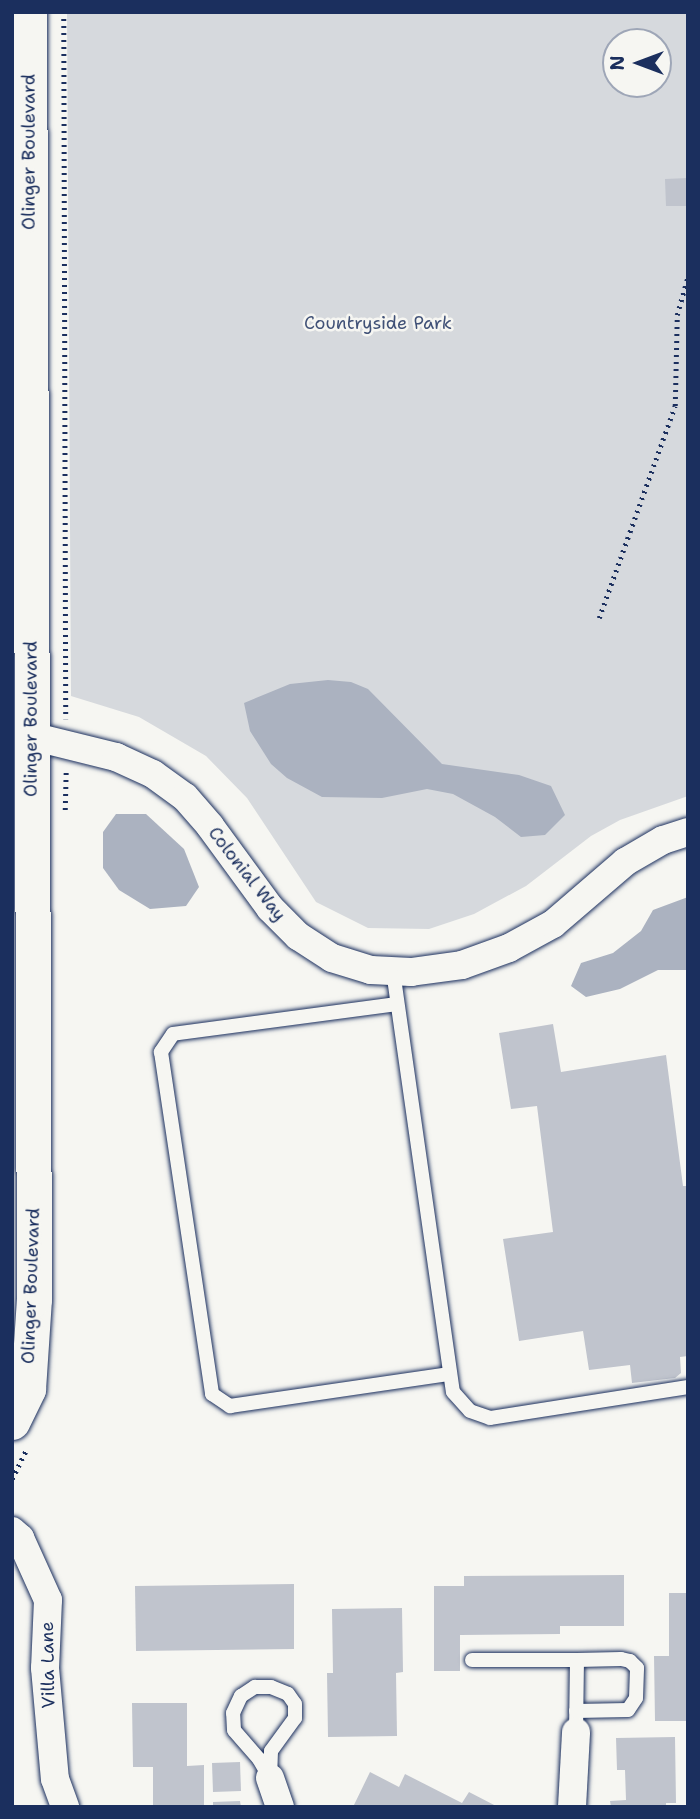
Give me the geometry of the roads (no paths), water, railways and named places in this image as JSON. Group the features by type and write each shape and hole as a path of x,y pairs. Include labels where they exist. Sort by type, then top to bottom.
{"street":[{"name":"Olinger Boulevard","path":"12,1422 28,1389 34,1299 29,12"},
{"name":"Colonial Way","path":"31,736 116,757 153,774 185,797 210,826 270,908 298,936 332,958 371,970 411,972 462,965 509,948 553,924 625,862 663,841 688,832"},
{"name":"Villa Lane","path":"12,1531 20,1538 48,1600 45,1668 55,1779 65,1807"},
{"path":"572,1807 576,1722"},
{"path":"270,1778 280,1807"}],"lane":[{"path":"393,971 453,1392 470,1411 490,1418 688,1387"},
{"path":"397,1004 173,1034 161,1052 212,1394 230,1406 450,1374"},
{"path":"472,1660 621,1659 630,1661 636,1668 636,1698 628,1710 576,1722 577,1660"},
{"path":"255,1687 271,1687 288,1694 295,1704 295,1718 271,1751 270,1778 260,1759 234,1730 233,1713 241,1696 255,1687"}],"park label":[{"name":"Countryside Park","path":"378,323"}]}
